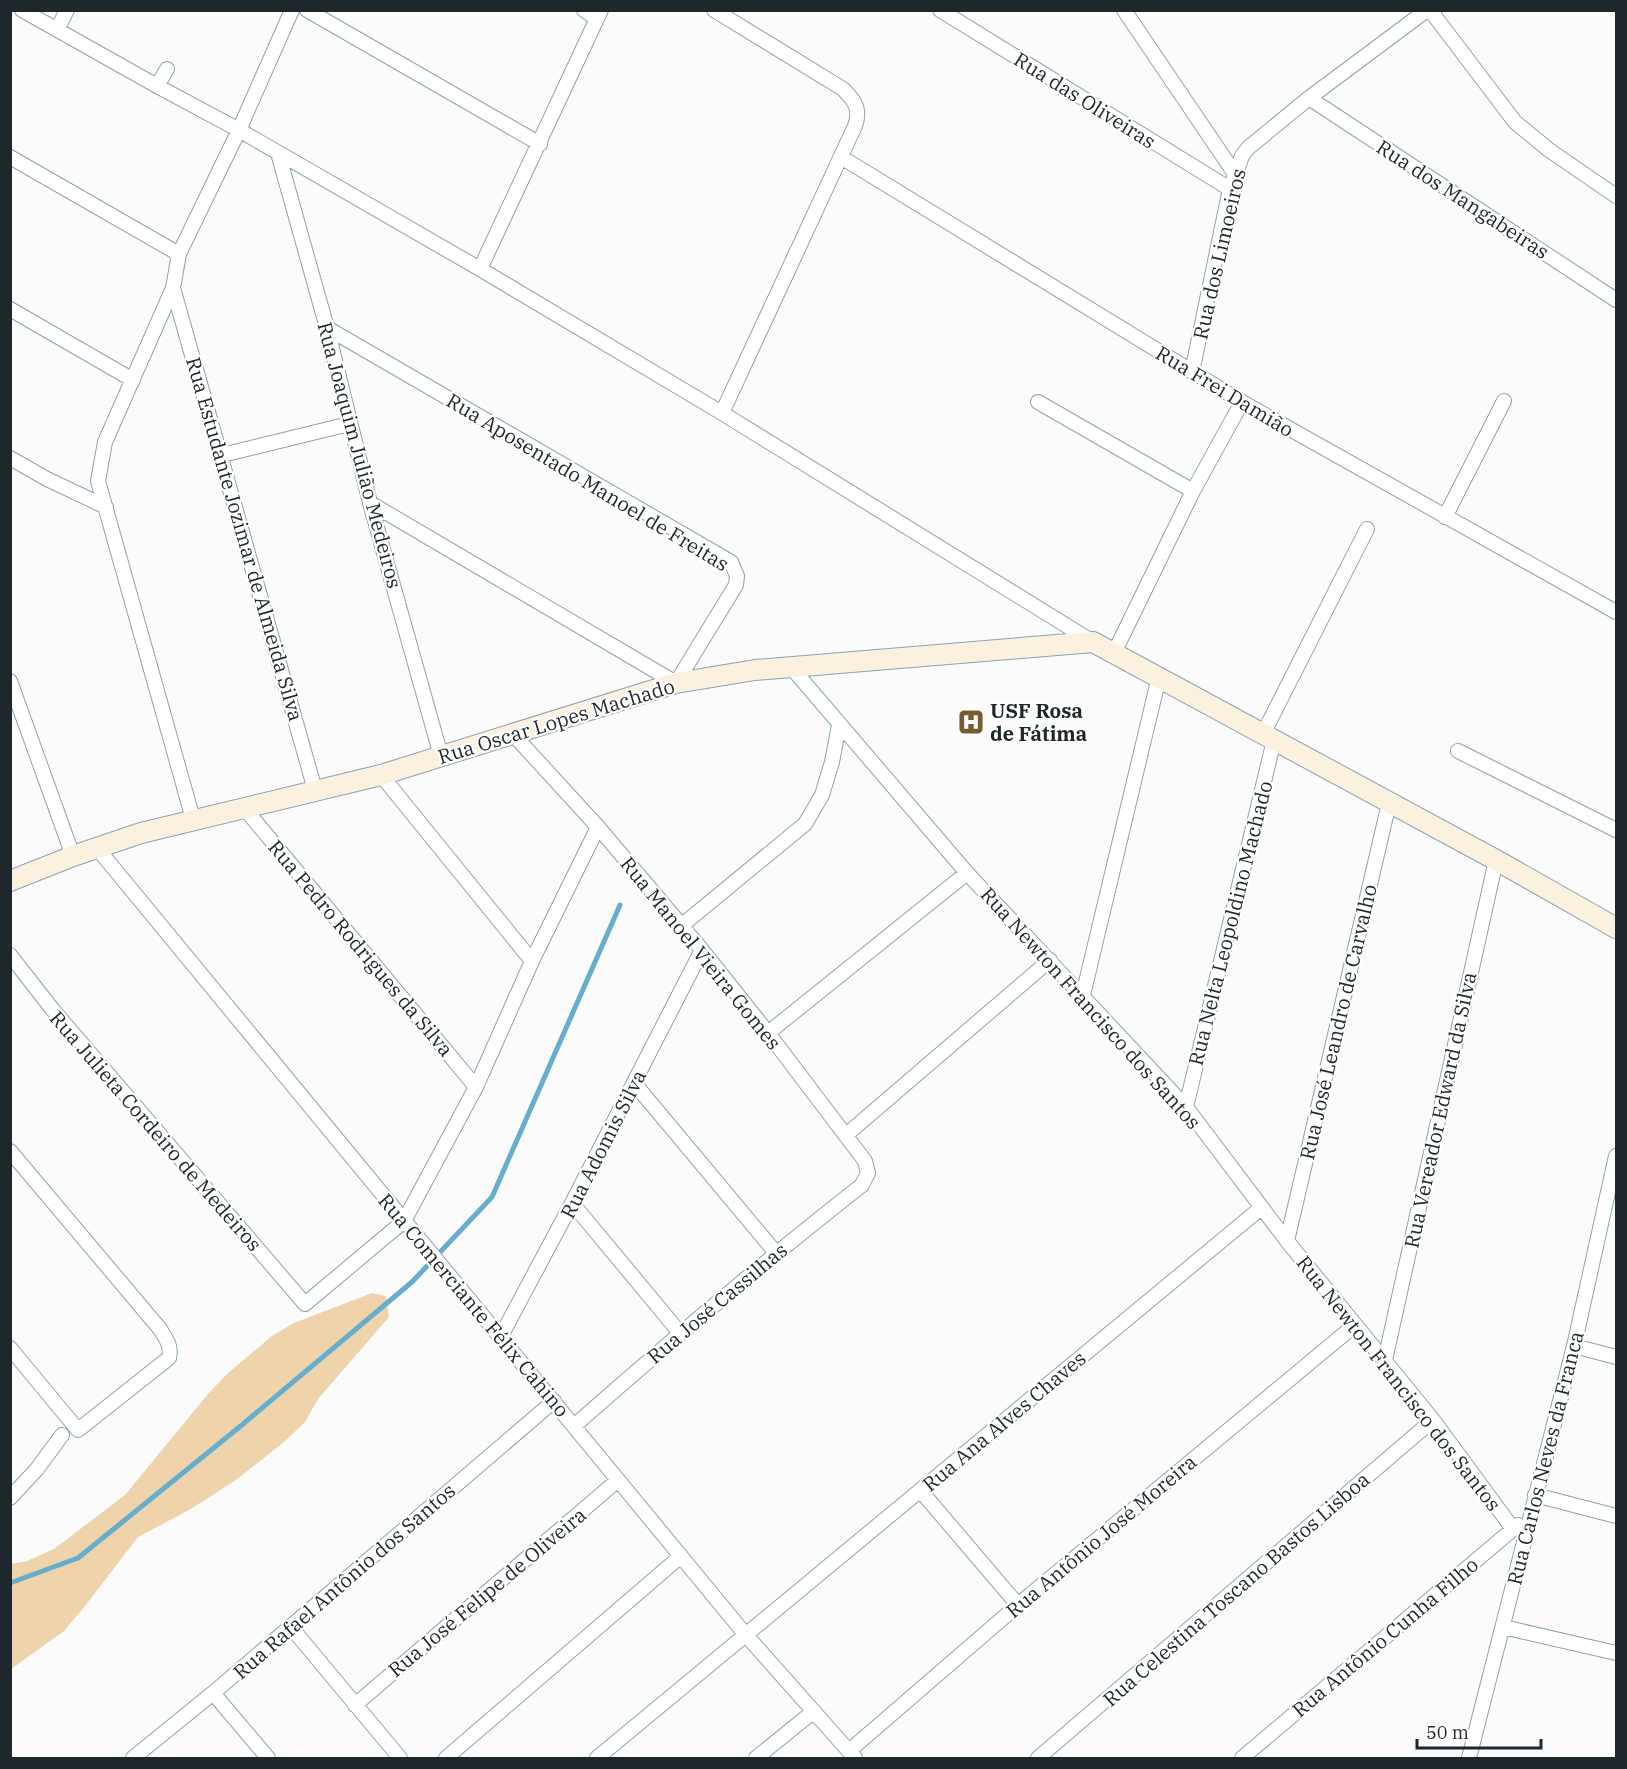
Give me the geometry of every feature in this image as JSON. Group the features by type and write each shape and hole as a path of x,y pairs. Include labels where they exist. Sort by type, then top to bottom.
{"street":[{"path":"22,10 239,130 480,269 722,413 1093,642 1617,928"},
{"path":"57,30 67,10"},
{"path":"194,819 98,481 100,462 105,442 173,288 179,254 239,130 292,10"},
{"path":"308,10 540,144"},
{"path":"480,269 599,15 584,10"},
{"path":"714,10 843,89 856,103 858,116 722,413"},
{"name":"Rua das Oliveiras","path":"940,10 1230,189"},
{"path":"1124,10 1234,174"},
{"path":"1429,10 1515,122 1550,150 1617,196"},
{"name":"Rua dos Limoeiros","path":"1192,372 1230,189 1234,174 1248,148 1309,98 1429,10"},
{"path":"157,86 167,69"},
{"name":"Rua dos Mangabeiras","path":"1309,98 1445,195 1617,300"},
{"name":"Rua Joaquim Julião Medeiros","path":"278,153 327,328 370,503 441,756"},
{"path":"10,157 179,254"},
{"name":"Rua Frei Damião","path":"841,157 1242,402 1617,612"},
{"name":"Rua Estudante Jozimar de Almeida Silva","path":"173,288 315,790"},
{"path":"10,309 133,380"},
{"name":"Rua Aposentado Manoel de Freitas","path":"327,328 731,562 735,569 736,585 676,683"},
{"path":"1445,517 1504,401"},
{"path":"1038,402 1193,491"},
{"path":"1114,653 1193,491 1242,402"},
{"path":"222,455 349,424"},
{"path":"10,458 47,479 106,507"},
{"path":"370,503 676,683"},
{"name":"Rua Nelta Leopoldino Machado","path":"1186,1107 1268,737 1367,529"},
{"name":"Rua Oscar Lopes Machado","path":"10,881 141,833 381,775 676,683 709,676 791,667 1093,642"},
{"name":"Rua Newton Francisco dos Santos","path":"791,667 968,873 1186,1107 1287,1240 1433,1420 1513,1529"},
{"path":"1083,996 1160,677"},
{"path":"10,681 73,856"},
{"path":"681,926 805,824 822,795 832,762 839,725"},
{"name":"Rua Manoel Vieira Gomes","path":"512,733 598,827 702,950 768,1033 846,1135 867,1167 867,1178 862,1185"},
{"path":"1458,750 1617,830"},
{"path":"381,775 532,961"},
{"name":"Rua José Leandro de Carvalho","path":"1287,1240 1389,803"},
{"name":"Rua Pedro Rodrigues da Silva","path":"245,809 476,1087"},
{"path":"404,1221 476,1087 532,961 598,827"},
{"name":"Rua Comerciante Félix Cahino","path":"97,848 745,1634 852,1755"},
{"name":"Rua Vereador Edward da Silva","path":"1385,1360 1496,860"},
{"path":"768,1033 968,873"},
{"name":"Rua Adomis Silva","path":"501,1336 702,950"},
{"name":"Rua Julieta Cordeiro de Medeiros","path":"10,955 53,1010 305,1304 404,1221"},
{"path":"846,1135 1050,960"},
{"path":"634,1083 776,1253"},
{"path":"10,1151 160,1329 170,1346 169,1358 78,1430 10,1348"},
{"name":"Rua Carlos Neves da Franca","path":"1468,1758 1574,1346 1617,1156"},
{"name":"Rua José Cassilhas","path":"574,1426 680,1333 862,1185"},
{"path":"572,1203 680,1333"},
{"name":"Rua Ana Alves Chaves","path":"597,1758 1262,1208"},
{"path":"1602,1219 1617,1223"},
{"name":"Rua Antônio José Moreira","path":"852,1755 1018,1605 1355,1325"},
{"path":"1574,1346 1617,1357"},
{"name":"Rua Rafael Antônio dos Santos","path":"132,1758 213,1693 554,1401"},
{"name":"Rua Celestina Toscano Bastos Lisboa","path":"1038,1758 1433,1420"},
{"path":"10,1498 38,1469 62,1435"},
{"name":"Rua José Felipe de Oliveira","path":"355,1705 618,1480"},
{"path":"920,1490 1018,1605"},
{"path":"1535,1495 1617,1516"},
{"name":"Rua Antônio Cunha Filho","path":"1242,1758 1530,1517"},
{"path":"446,1758 681,1556"},
{"path":"290,1626 400,1758"},
{"path":"1503,1627 1617,1653"},
{"path":"213,1693 268,1758"},
{"path":"756,1758 814,1711"}],"shaded area":[{"path":"372,1293 386,1296 389,1317 318,1399 305,1422 236,1480 189,1510 138,1537 64,1631 11,1669 11,1564 27,1561 54,1549 125,1495 208,1394 227,1374 272,1336 294,1323"}],"waterway":[{"path":"10,1583 78,1558 237,1429 412,1282 492,1197 620,905"}],"place":[{"name":"USF Rosa de Fátima","path":"971,722"}]}
